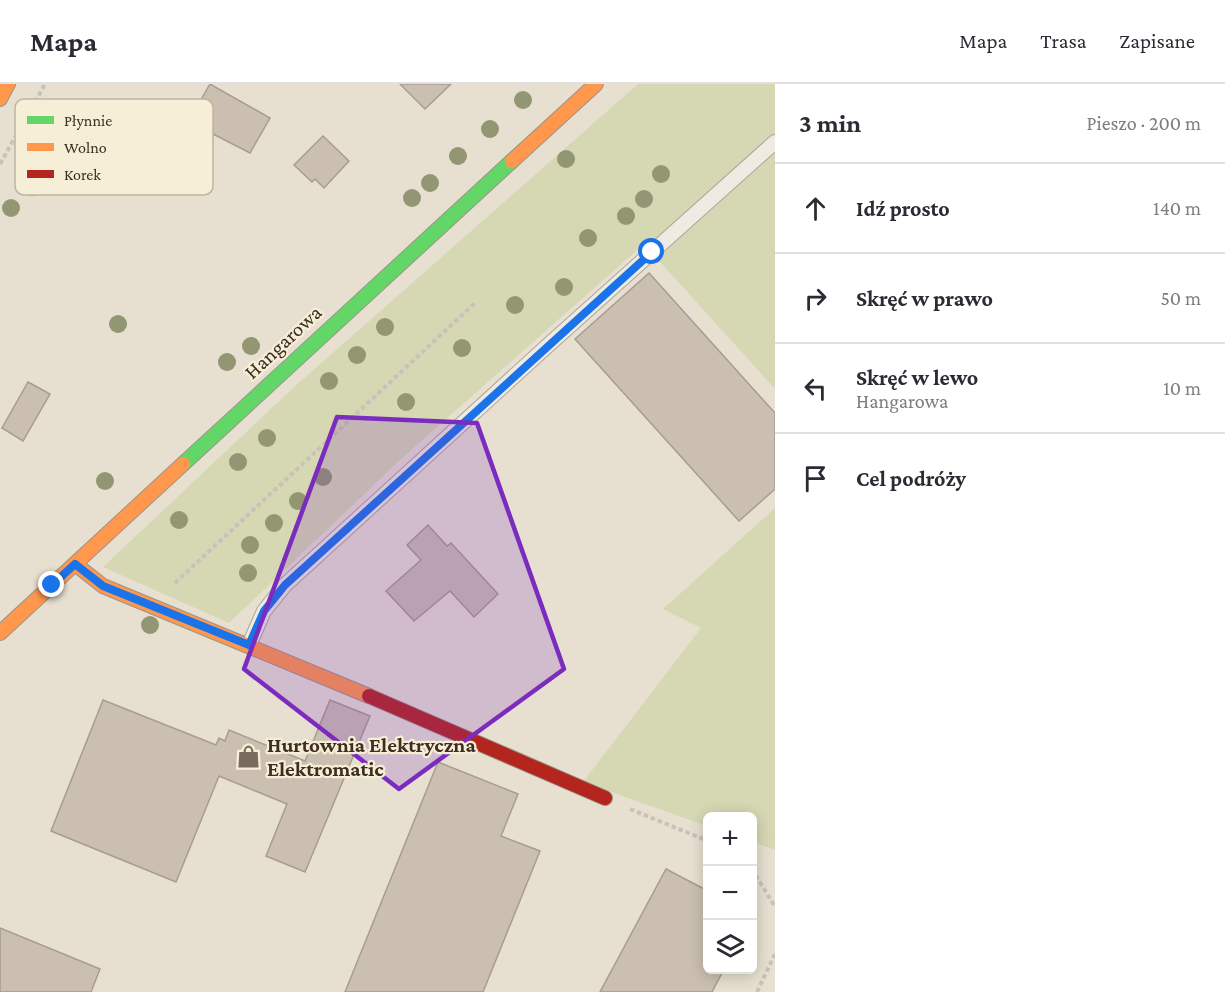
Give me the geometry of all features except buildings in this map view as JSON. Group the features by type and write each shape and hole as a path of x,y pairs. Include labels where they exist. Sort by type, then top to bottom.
{"street":[{"path":"0,99 9,84"},
{"name":"Hangarowa","path":"0,633 596,84"},
{"path":"75,564 103,586 402,709 605,798"}],"lane":[{"path":"249,645 264,611 285,585 775,142"}],"path":[{"path":"37,99 45,84"},
{"path":"0,164 15,138"},
{"path":"150,606 475,303"},
{"path":"605,798 703,839"},
{"path":"757,876 775,907"},
{"path":"757,992 775,954"}],"highlighted area":[{"path":"337,417 477,423 564,669 399,789 244,669"}],"green space":[{"path":"638,84 775,84 775,389 644,244 402,458 229,623 103,567 293,388"},
{"path":"775,508 775,850 757,843 757,812 703,812 703,825 583,782 701,628 663,609"}],"traffic: fast":[{"path":"183,464 512,161"}],"traffic: slow":[{"path":"0,99 8,84"},
{"path":"512,161 596,84"},
{"path":"0,633 183,464"},
{"path":"75,564 103,586 369,696"}],"traffic: jam":[{"path":"369,696 605,798"}],"place":[{"name":"Hurtownia Elektryczna Elektromatic","path":"249,757"}],"route":[{"path":"52,585 75,564 103,586 249,645 264,611 285,585 652,252"}]}
